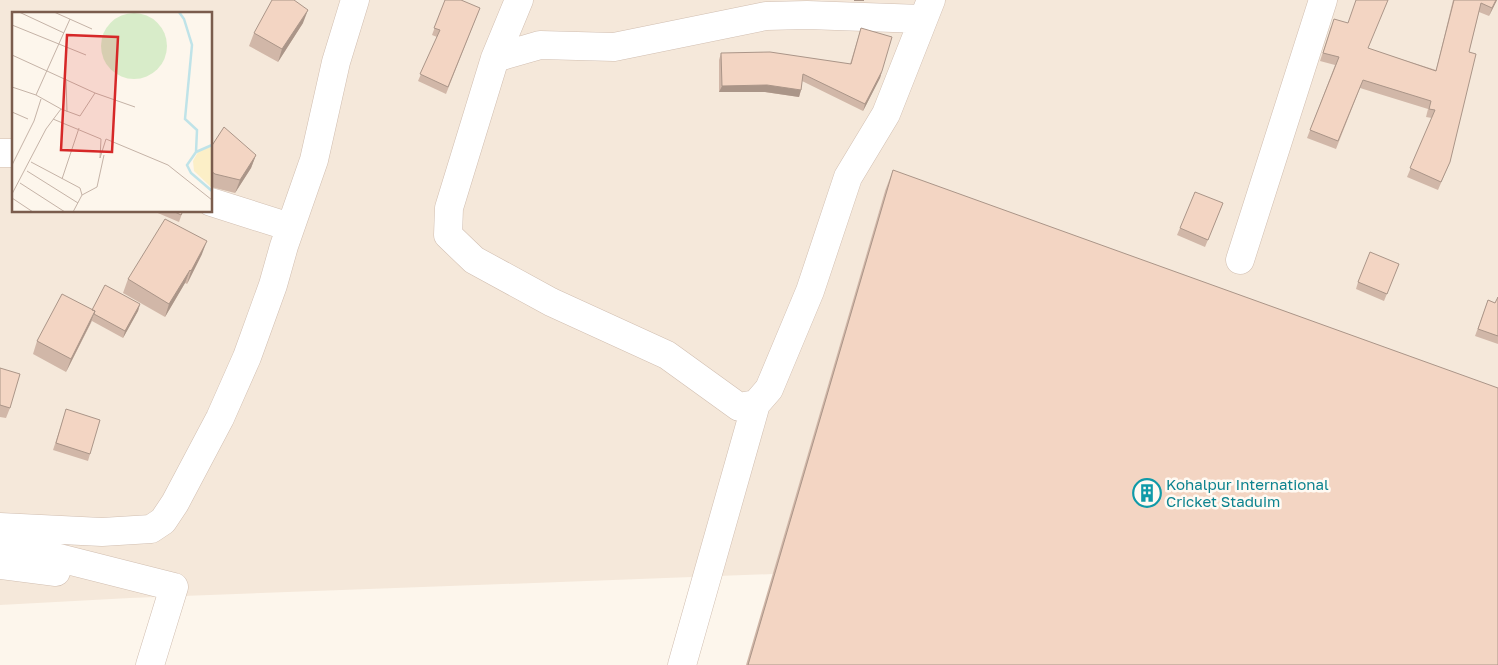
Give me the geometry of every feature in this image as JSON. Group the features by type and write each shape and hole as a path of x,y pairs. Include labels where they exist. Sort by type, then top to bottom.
{"street":[{"path":"0,528 102,532 151,529 163,521 176,503 220,418 247,357 273,285 290,228 314,160 336,62 355,0"},
{"path":"519,0 495,58 449,208 448,234 474,260 551,302 667,355 739,407 756,404"},
{"path":"1240,260 1323,0"},
{"path":"495,58 540,45 614,47 766,16 926,9 886,114 848,177 810,291 769,389 756,404 682,665"},
{"path":"212,202 290,228"},
{"path":"0,543 174,587"},
{"path":"0,565 174,587"},
{"path":"150,665 174,587"}],"shaded area":[{"path":"0,0 1498,0 1498,413 885,191 773,574 130,598 0,605"}],"building":[{"path":"272,0 294,0 308,10 282,49 254,33"},
{"path":"445,0 461,0 480,8 448,87 420,74 440,30 434,28"},
{"path":"1356,0 1388,0 1368,48 1436,71 1454,0 1496,0 1492,8 1481,3 1469,52 1476,54 1450,162 1441,182 1410,168 1435,110 1429,109 1431,101 1363,80 1338,141 1310,130 1339,57 1323,53 1334,19 1348,23"},
{"path":"861,28 892,37 882,71 865,104 803,74 801,90 767,85 722,86 721,53 770,52 851,64"},
{"path":"224,127 256,155 240,180 212,172 212,145"},
{"name":"Kohalpur International Cricket Staduim","path":"893,170 1498,388 1498,665 748,665"},
{"path":"1195,192 1223,203 1208,240 1180,228"},
{"path":"165,219 207,241 191,271 169,304 128,279"},
{"path":"1370,252 1399,264 1387,294 1358,282"},
{"path":"105,285 140,304 125,331 94,314 95,311 92,310"},
{"path":"62,294 95,311 71,359 37,341"},
{"path":"1498,297 1498,336 1478,329 1488,300 1495,303"},
{"path":"0,368 20,374 10,408 0,405"},
{"path":"66,409 100,420 90,454 56,443"}],"place":[{"name":"Kohalpur International Cricket Staduim","path":"1147,493"}]}
